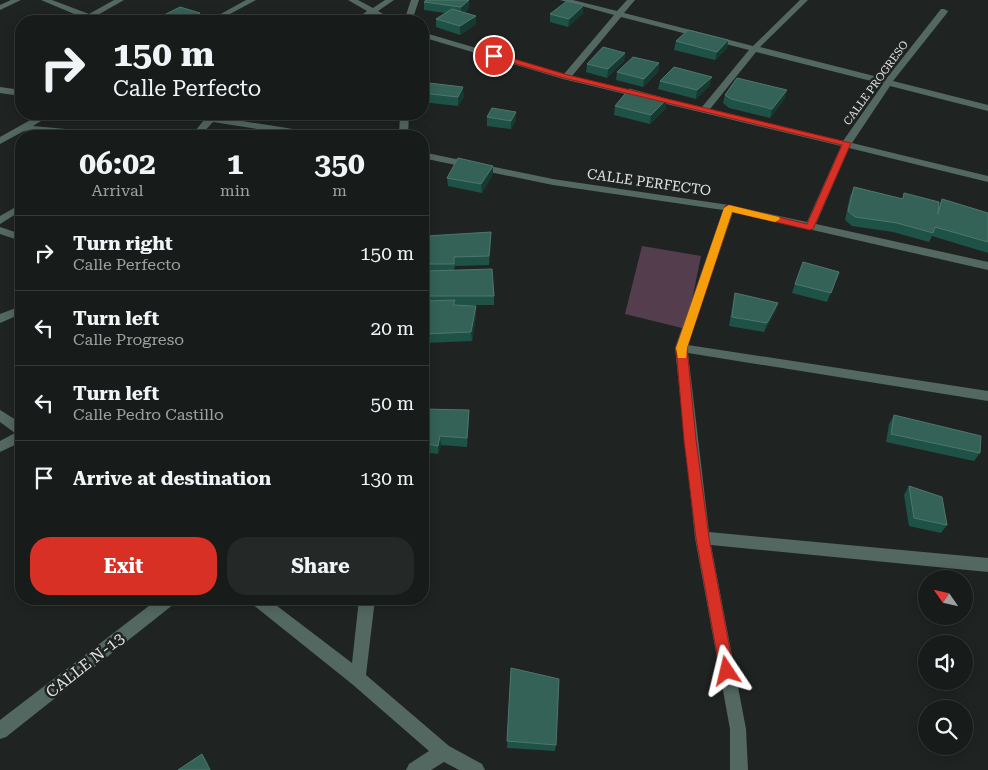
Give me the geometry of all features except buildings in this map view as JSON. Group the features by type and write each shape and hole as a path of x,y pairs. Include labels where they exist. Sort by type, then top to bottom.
{"street":[{"path":"0,8 17,0"},
{"path":"45,0 84,15"},
{"path":"93,15 120,0"},
{"path":"223,15 252,0"},
{"path":"352,0 379,15"},
{"path":"368,15 390,0"},
{"path":"410,15 415,0"},
{"path":"564,0 988,108"},
{"path":"566,77 631,0"},
{"path":"705,110 755,48 804,0"},
{"name":"CALLE PROGRESO","path":"810,227 847,143 888,82 944,10"},
{"path":"429,36 566,77 847,143 988,179"},
{"path":"0,90 15,92"},
{"path":"19,130 37,120"},
{"path":"200,130 209,120"},
{"path":"234,120 286,130"},
{"path":"23,128 45,130"},
{"path":"0,141 15,133"},
{"name":"CALLE PERFECTO","path":"429,156 553,182 729,208 988,266"},
{"path":"729,208 681,348 702,538 738,728 740,770"},
{"path":"0,221 15,211"},
{"path":"0,230 15,236"},
{"path":"0,320 15,313"},
{"path":"681,348 988,396"},
{"path":"0,415 15,426"},
{"path":"0,448 15,439"},
{"path":"702,538 988,565"},
{"name":"CALLE N-13","path":"0,731 161,605"},
{"path":"265,605 358,678 444,752 476,770"},
{"path":"358,678 366,605"},
{"path":"414,770 444,752"}],"shaded area":[{"path":"642,246 701,256 686,329 625,314"}],"slow traffic":[{"path":"682,355 681,348 729,208 775,219"}],"route":[{"path":"494,56 566,77 847,143 810,227 729,208 681,348 702,538 727,671"}]}
